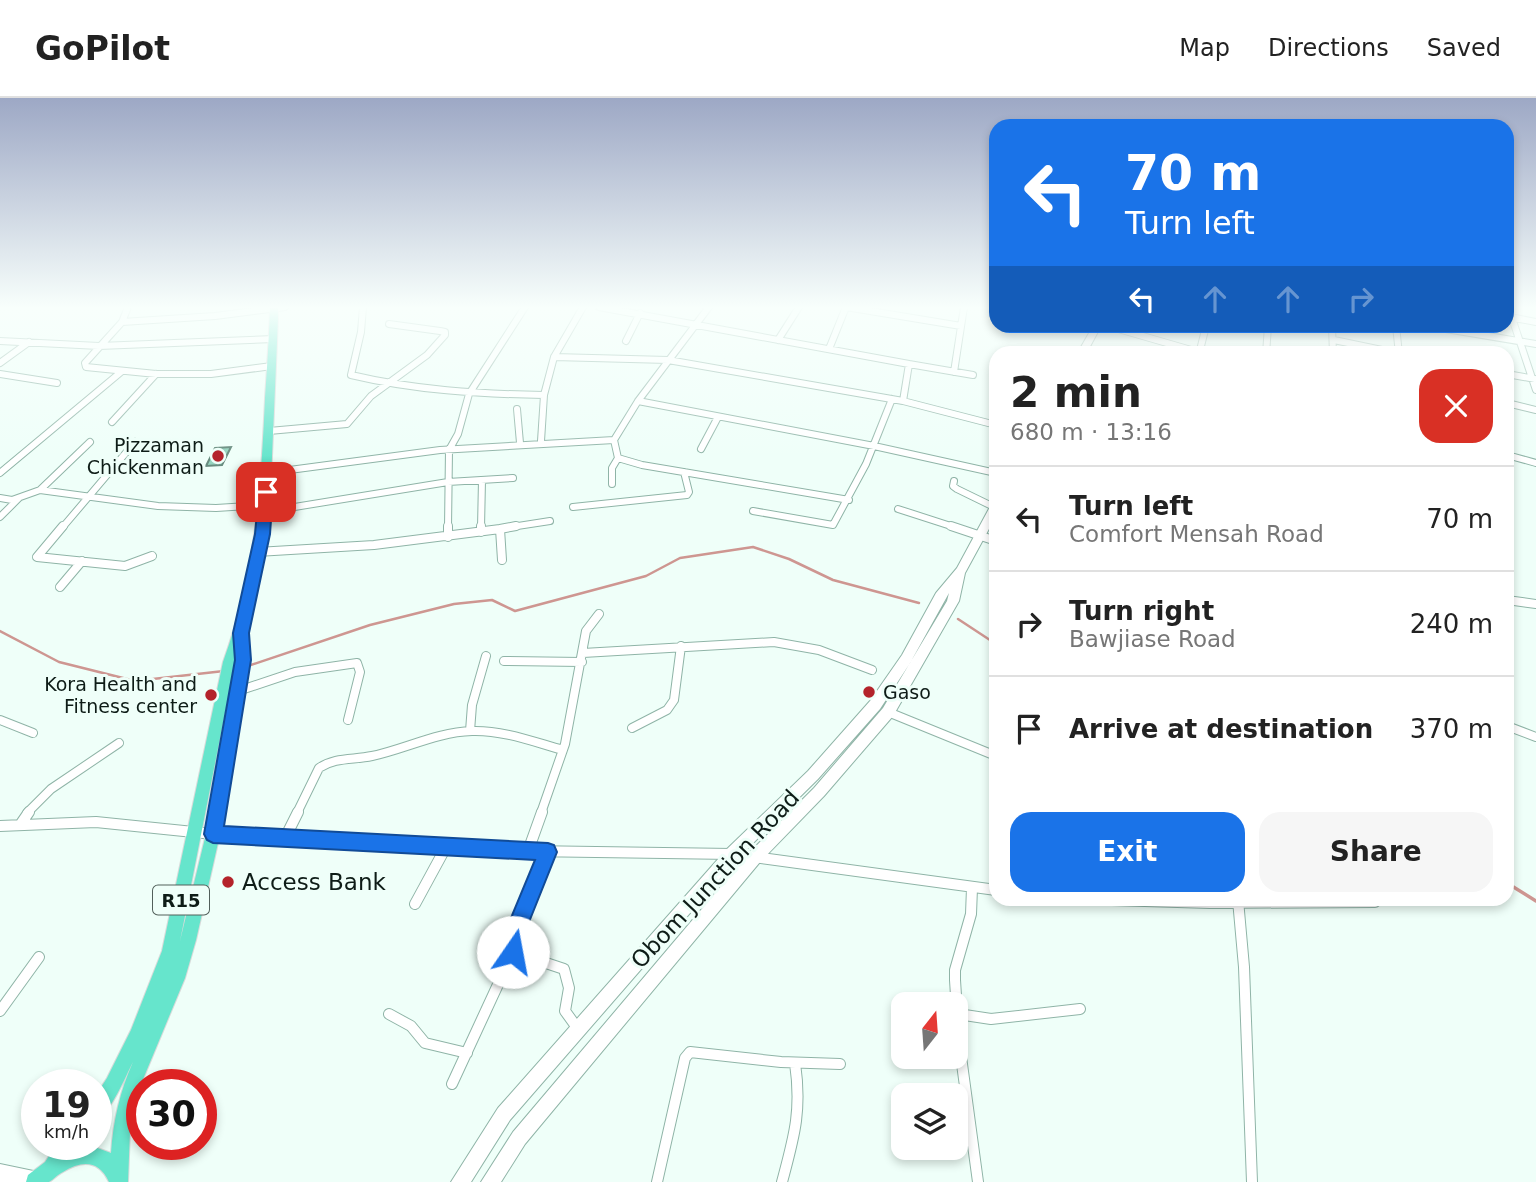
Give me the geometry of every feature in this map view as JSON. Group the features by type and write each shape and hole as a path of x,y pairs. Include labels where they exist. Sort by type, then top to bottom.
{"main road":[{"name":"R15","path":"118,1182 121,1131 132,1084 177,978 213,834 241,633 262,534 273,358"},
{"name":"Obom Junction Road","path":"490,1182 545,1106 755,857 819,792 888,712 953,601 961,571 989,517"},
{"name":"Obom Junction Road","path":"460,1182 504,1114 732,854 813,775 875,705 906,659 940,596 961,571"},
{"name":"R15","path":"112,1086 137,1035 170,951 235,673"},
{"path":"0,1173 40,1177 71,1157 89,1154 104,1158 114,1169 118,1182"},
{"path":"40,1177 55,1160"}],"street":[{"path":"89,358 85,363 86,367 156,374 211,374 272,366"},
{"path":"355,358 351,375 389,384 434,387 469,394 544,396"},
{"path":"269,431 347,424 371,396 424,358"},
{"path":"447,537 449,450 458,434 469,394 492,358"},
{"path":"541,441 544,396 554,358"},
{"path":"576,358 668,360 903,401 989,423"},
{"path":"612,484 612,468 618,458 614,440 670,358"},
{"path":"875,358 973,376"},
{"path":"954,372 956,358"},
{"path":"1525,358 1536,390"},
{"path":"903,401 909,364"},
{"path":"0,473 121,372"},
{"path":"0,374 57,383"},
{"path":"112,422 156,374"},
{"path":"1514,375 1534,379"},
{"path":"753,511 833,525 849,500 892,399"},
{"path":"638,401 874,446 989,471"},
{"path":"1514,405 1536,410"},
{"path":"517,409 520,443"},
{"path":"702,449 718,416"},
{"path":"267,473 352,459 541,441 614,440"},
{"path":"0,498 19,498 40,490 90,442"},
{"path":"135,442 37,557 125,566 152,556"},
{"path":"1514,457 1536,463"},
{"path":"618,458 849,500"},
{"path":"573,507 687,495 690,492 684,472"},
{"path":"40,490 168,507 264,508 448,482 513,478"},
{"path":"481,532 482,480"},
{"path":"954,481 957,489 989,503"},
{"path":"0,517 19,498"},
{"path":"898,509 989,538"},
{"path":"257,552 374,545 550,522"},
{"path":"500,529 502,560"},
{"path":"60,587 82,561"},
{"path":"1514,601 1536,604"},
{"path":"528,851 564,750 586,631 599,614"},
{"path":"504,661 583,657 681,646 774,642 819,650 872,670"},
{"path":"632,728 667,710 674,700 681,646"},
{"path":"470,731 472,705 486,656"},
{"path":"235,673 295,672 356,663 359,672 348,720"},
{"path":"888,712 989,753"},
{"path":"0,720 33,733"},
{"path":"1514,729 1536,737"},
{"path":"285,838 319,768 324,764 383,754 410,743 470,731 487,732 564,750"},
{"path":"20,825 34,803 47,792 119,743"},
{"path":"2,827 96,822 213,834 446,847 548,852 732,854 989,889"},
{"path":"415,904 446,847"},
{"path":"452,1084 513,952 511,942 548,852"},
{"path":"956,992 955,970 971,914 972,888"},
{"path":"1239,906 1244,967 1252,1182"},
{"path":"513,952 564,969 569,988 565,1011 578,1029"},
{"path":"0,1011 39,957"},
{"path":"968,1016 991,1019 1080,1010"},
{"path":"389,1014 411,1026 425,1043 467,1053"},
{"path":"657,1182 685,1058 690,1052 795,1063 840,1064"},
{"path":"782,1182 798,1121 799,1091 795,1063"},
{"path":"963,1069 978,1182"}],"building":[{"name":"Pizzaman Chickenman","path":"231,447 222,465 206,466 215,448"}],"waterway":[{"path":"245,667 370,625 454,604 492,600 515,611 646,576 680,558 753,547 789,559 833,580 919,603"},
{"path":"958,619 989,639"},
{"path":"0,631 59,662 135,681 224,671"},
{"path":"1514,887 1536,901"}],"place":[{"name":"Pizzaman Chickenman","path":"218,456"},
{"name":"Gaso","path":"869,692"},
{"name":"Kora Health and Fitness center","path":"211,695"},
{"name":"Access Bank","path":"228,882"}],"route":[{"path":"266,492 262,534 241,633 243,660 213,834 548,852 511,942 513,952"}]}
